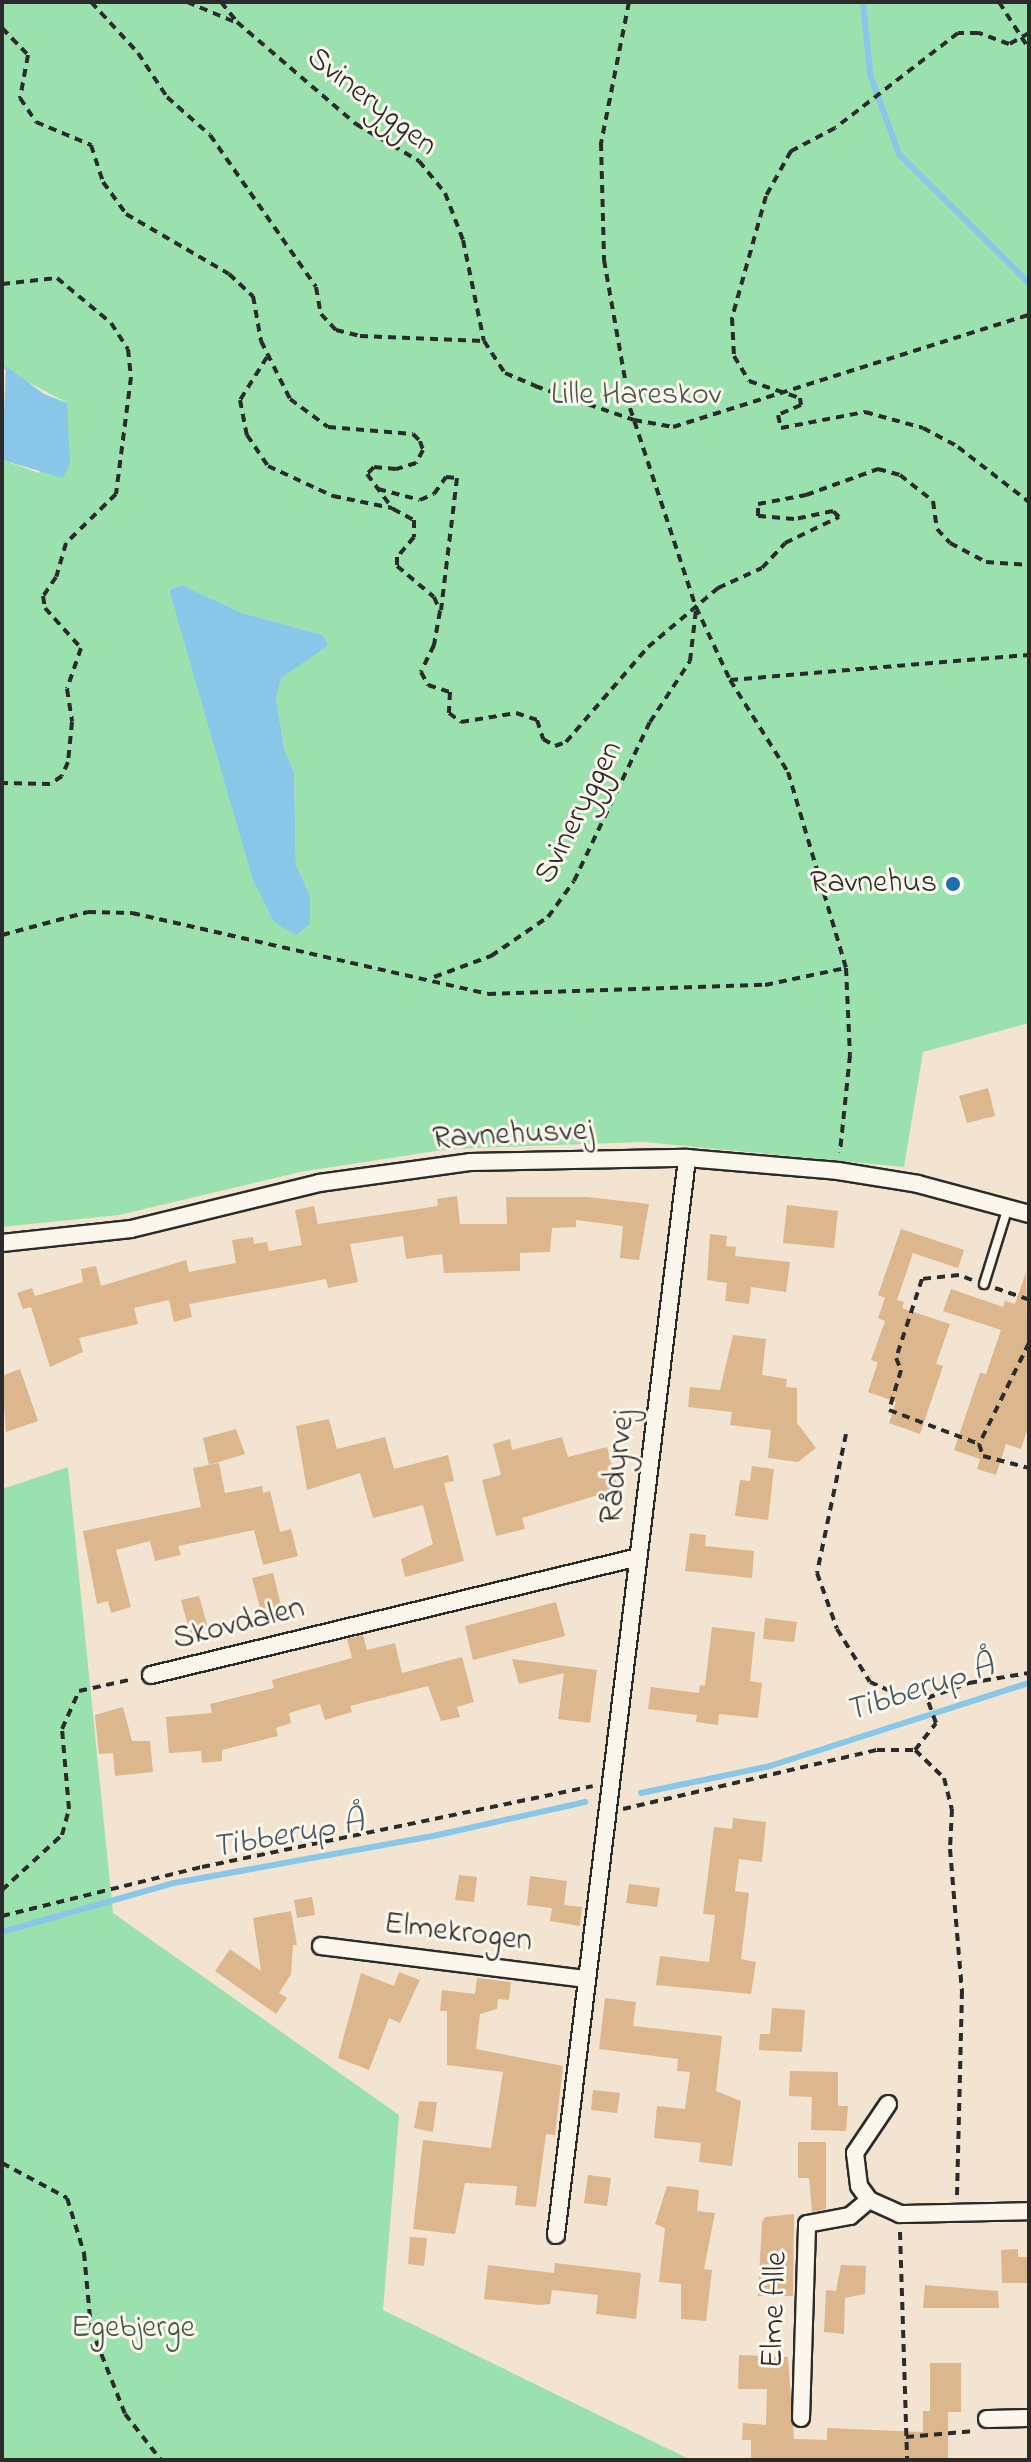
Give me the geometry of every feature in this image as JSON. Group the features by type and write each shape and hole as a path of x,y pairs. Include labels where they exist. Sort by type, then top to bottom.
{"street":[{"name":"Ravnehusvej","path":"2,1243 131,1229 319,1183 470,1162 687,1158 838,1171 1008,1206 1029,1214"},
{"name":"Rådyrvej","path":"607,1783 687,1158"},
{"name":"Skovdalen","path":"151,1675 635,1558"},
{"path":"556,2235 607,1783"},
{"name":"Elmekrogen","path":"321,1946 587,1979"},
{"path":"888,2104 855,2153 857,2178 869,2200 900,2214 957,2210 1029,2211"},
{"name":"Elme Alle","path":"801,2418 807,2224 850,2216 869,2200"},
{"path":"987,2419 1029,2418"}],"lane":[{"path":"984,1284 1008,1206"}],"path":[{"path":"91,2 138,53 167,97 210,135 316,287 321,314 336,330 360,336 484,341"},
{"name":"Svineryggen","path":"187,2 237,22"},
{"name":"Svineryggen","path":"221,2 237,22 356,124 419,161 445,193 463,240 484,341 505,373 634,420 673,427 1029,315"},
{"path":"629,2 601,143 604,260 634,420 696,607 730,680 788,772 846,968 850,1055 838,1171"},
{"path":"999,2 1029,49"},
{"path":"2,28 28,55 20,98 36,122 91,145 103,182 126,214 243,284 253,296 267,357 290,399 328,427 417,438 423,448 416,463 369,470 375,489 393,509"},
{"path":"1029,33 1009,44 978,33 958,33 835,128 791,151 766,196 732,318 739,368 749,381 774,393 800,398 801,405 782,409 777,419 781,428 865,412 923,428 958,447 1029,502"},
{"path":"2,284 57,278 87,300 128,349 131,405 121,433 116,494 66,543 56,577 43,596 45,608 81,648 67,689 72,722 68,762 62,776 50,784 2,783"},
{"path":"267,357 240,400 247,435 268,466 333,496 393,509 414,520 415,531 397,557 397,566 434,597 440,611"},
{"path":"375,489 420,500 434,494 446,477 457,478 434,645 421,672 428,685 450,692 454,718 470,722 516,713 537,720 543,739 555,746 566,742 615,691 648,647 718,588 762,568 785,543 839,517 833,511 794,519 758,516 758,504 806,495 878,469 900,475 933,501 937,529 950,543 986,562 1029,565"},
{"name":"Svineryggen","path":"432,977 491,956 548,917 574,881 650,722 690,661 696,607"},
{"path":"730,680 1029,655"},
{"path":"2,935 88,912 132,913 432,977 488,994 611,994 765,985 846,968"},
{"path":"979,1444 889,1410 901,1370 896,1358 922,1279 959,1275 1029,1300"},
{"path":"1029,1343 979,1444 983,1456 1029,1468"},
{"path":"846,1434 817,1573 837,1629 870,1682 899,1695 927,1698 969,1683 1029,1673"},
{"name":"Skovdalen","path":"2,1890 62,1835 69,1809 62,1729 79,1691 151,1675"},
{"path":"915,1750 936,1723 927,1698"},
{"path":"605,1810 635,1809 877,1750 915,1750 944,1778 952,1809 950,1849 962,1991 957,2210"},
{"path":"2,1916 202,1867 607,1783"},
{"path":"2,2163 67,2198 84,2253 91,2328 125,2414 161,2460"},
{"path":"900,2214 907,2460"},
{"path":"906,2437 971,2435 987,2419"}],"green space":[{"name":"Lille Hareskov","path":"2,2 1029,2 1029,1023 923,1052 904,1167 643,1142 449,1149 300,1172 119,1215 2,1227 2,460 39,473 67,424 67,403 2,368","holes":["182,585 242,613 323,635 328,646 280,678 276,698 284,749 294,772 296,865 310,895 238,825 169,590"]},
{"name":"Egebjerge","path":"68,1467 113,1913 399,2115 383,2310 691,2460 2,2460 2,1489"}],"water":[{"path":"6,366 44,394 67,403 70,463 63,478 2,460"},
{"path":"182,585 242,613 323,635 328,646 281,678 276,698 284,749 294,772 296,865 310,895 310,924 296,935 274,922 253,880 169,590"}],"building":[{"path":"988,1088 995,1116 967,1123 959,1096"},
{"path":"457,1196 460,1224 507,1224 506,1197 587,1197 649,1204 639,1260 620,1258 623,1226 576,1220 576,1227 552,1228 550,1252 520,1253 520,1271 444,1273 442,1254 406,1259 403,1236 350,1244 358,1282 328,1288 326,1279 189,1304 192,1317 174,1322 169,1300 134,1308 138,1324 79,1338 83,1352 50,1367 31,1307 23,1309 17,1293 32,1288 35,1296 83,1282 81,1269 96,1266 101,1286 186,1260 189,1272 236,1263 232,1240 253,1237 254,1244 267,1242 269,1251 302,1245 295,1210 314,1206 318,1224 438,1206 437,1199"},
{"path":"787,1205 838,1211 834,1248 783,1243"},
{"path":"901,1229 964,1250 958,1268 913,1253 897,1300 904,1302 902,1308 950,1324 936,1364 943,1366 920,1434 889,1423 896,1402 868,1392 878,1362 871,1360 885,1321 878,1318 885,1298 878,1295"},
{"path":"710,1234 727,1236 726,1246 736,1247 735,1256 790,1262 786,1292 751,1287 749,1304 725,1301 727,1283 707,1280"},
{"path":"1026,1272 1029,1424 1021,1449 1006,1444 996,1475 977,1469 980,1459 954,1450 980,1373 986,1374 1001,1330 943,1311 951,1289 1003,1307 1005,1301 1015,1304"},
{"path":"733,1335 766,1339 762,1375 787,1379 786,1387 797,1388 797,1423 816,1448 798,1462 768,1458 771,1430 730,1425 732,1412 688,1407 690,1387 720,1390"},
{"path":"20,1369 38,1421 6,1432 2,1376"},
{"path":"329,1419 337,1449 385,1437 394,1469 448,1455 454,1481 444,1483 464,1561 405,1577 401,1559 433,1544 423,1505 373,1518 360,1473 307,1490 296,1426"},
{"path":"236,1429 245,1454 209,1465 203,1438"},
{"path":"562,1437 568,1457 607,1447 618,1489 522,1518 525,1529 496,1536 482,1480 501,1475 493,1444 510,1439 512,1450"},
{"path":"219,1463 225,1493 262,1486 263,1493 270,1491 280,1532 291,1529 298,1556 263,1565 254,1530 178,1546 181,1555 155,1561 150,1541 116,1550 131,1607 111,1613 108,1601 97,1604 83,1531 201,1507 193,1468"},
{"path":"752,1466 774,1469 768,1520 735,1516 740,1480 750,1481"},
{"path":"690,1533 706,1535 705,1546 754,1551 752,1578 685,1571"},
{"path":"273,1573 282,1609 262,1615 252,1578"},
{"path":"199,1596 208,1628 190,1633 181,1600"},
{"path":"556,1602 565,1636 473,1660 465,1626"},
{"path":"765,1618 797,1622 794,1642 763,1639"},
{"path":"712,1627 755,1632 750,1681 762,1683 758,1718 719,1714 718,1725 696,1722 697,1715 648,1709 651,1687 699,1693 700,1685 705,1686"},
{"path":"363,1635 367,1650 395,1643 402,1673 462,1657 474,1702 457,1707 460,1717 441,1721 428,1686 350,1706 352,1712 325,1720 320,1704 289,1713 291,1723 276,1728 278,1736 222,1750 222,1761 202,1763 201,1751 169,1753 166,1717 212,1713 210,1704 274,1688 272,1680 352,1658 347,1639"},
{"path":"512,1659 597,1670 590,1723 558,1719 564,1673 519,1684"},
{"path":"123,1707 132,1741 150,1741 153,1772 115,1776 113,1753 99,1754 95,1715"},
{"path":"733,1818 766,1822 762,1862 739,1859 735,1891 749,1893 741,1959 756,1962 751,1994 656,1985 660,1956 709,1962 715,1915 703,1914 714,1827 732,1829"},
{"path":"459,1875 477,1877 474,1902 455,1900"},
{"path":"530,1876 567,1881 564,1905 582,1907 580,1926 550,1921 552,1908 527,1905"},
{"path":"629,1884 660,1888 657,1907 626,1903"},
{"path":"312,1897 315,1915 297,1918 294,1900"},
{"path":"291,1911 297,1945 293,1945 291,1974 279,1993 287,1998 276,2014 215,1971 230,1949 261,1971 253,1918"},
{"path":"399,1972 420,1980 400,2023 389,2018 369,2070 338,2058 361,1973 394,1986"},
{"path":"477,1978 511,1982 509,2000 498,1999 497,2009 480,2014 476,2049 563,2066 555,2135 546,2134 536,2207 515,2205 517,2186 465,2183 455,2234 413,2229 423,2140 491,2148 503,2072 447,2065 447,2011 440,2011 442,1990 475,1994"},
{"path":"605,1998 636,2002 633,2026 722,2036 716,2091 741,2101 732,2166 699,2162 701,2143 654,2138 657,2106 685,2109 690,2072 677,2071 678,2059 599,2049"},
{"path":"772,2008 805,2010 802,2052 759,2050 760,2034 770,2034"},
{"path":"790,2071 838,2072 838,2106 848,2106 846,2131 811,2130 812,2097 789,2096"},
{"path":"593,2090 620,2093 617,2113 591,2110"},
{"path":"419,2101 437,2102 433,2132 414,2128"},
{"path":"798,2142 826,2142 826,2209 812,2212 809,2178 798,2178"},
{"path":"588,2175 611,2178 607,2206 584,2203"},
{"path":"667,2186 699,2190 697,2211 715,2213 704,2269 712,2270 706,2321 681,2319 681,2284 659,2282 665,2228 655,2224"},
{"path":"794,2214 793,2296 758,2296 762,2222 765,2217"},
{"path":"410,2237 427,2238 424,2266 408,2264"},
{"path":"1018,2249 1018,2257 1029,2257 1029,2283 1002,2283 1001,2250"},
{"path":"555,2263 641,2273 636,2319 596,2314 598,2295 552,2290 550,2304 539,2305 484,2299 488,2265 554,2273"},
{"path":"841,2265 866,2266 865,2294 845,2298 844,2334 824,2332 826,2290 836,2291"},
{"path":"925,2285 998,2291 999,2308 923,2308"},
{"path":"739,2355 788,2357 794,2439 827,2440 827,2428 923,2432 923,2411 930,2411 930,2363 961,2363 961,2412 948,2412 948,2460 751,2460 751,2440 742,2440 743,2423 766,2425 767,2389 738,2389"}],"waterway":[{"path":"863,2 870,74 899,154 1029,283"},
{"name":"Tibberup Å","path":"641,1793 770,1766 1029,1683"},
{"name":"Tibberup Å","path":"2,1932 174,1883 433,1836 585,1802"}],"place":[{"name":"Ravnehus","path":"953,884"}]}
